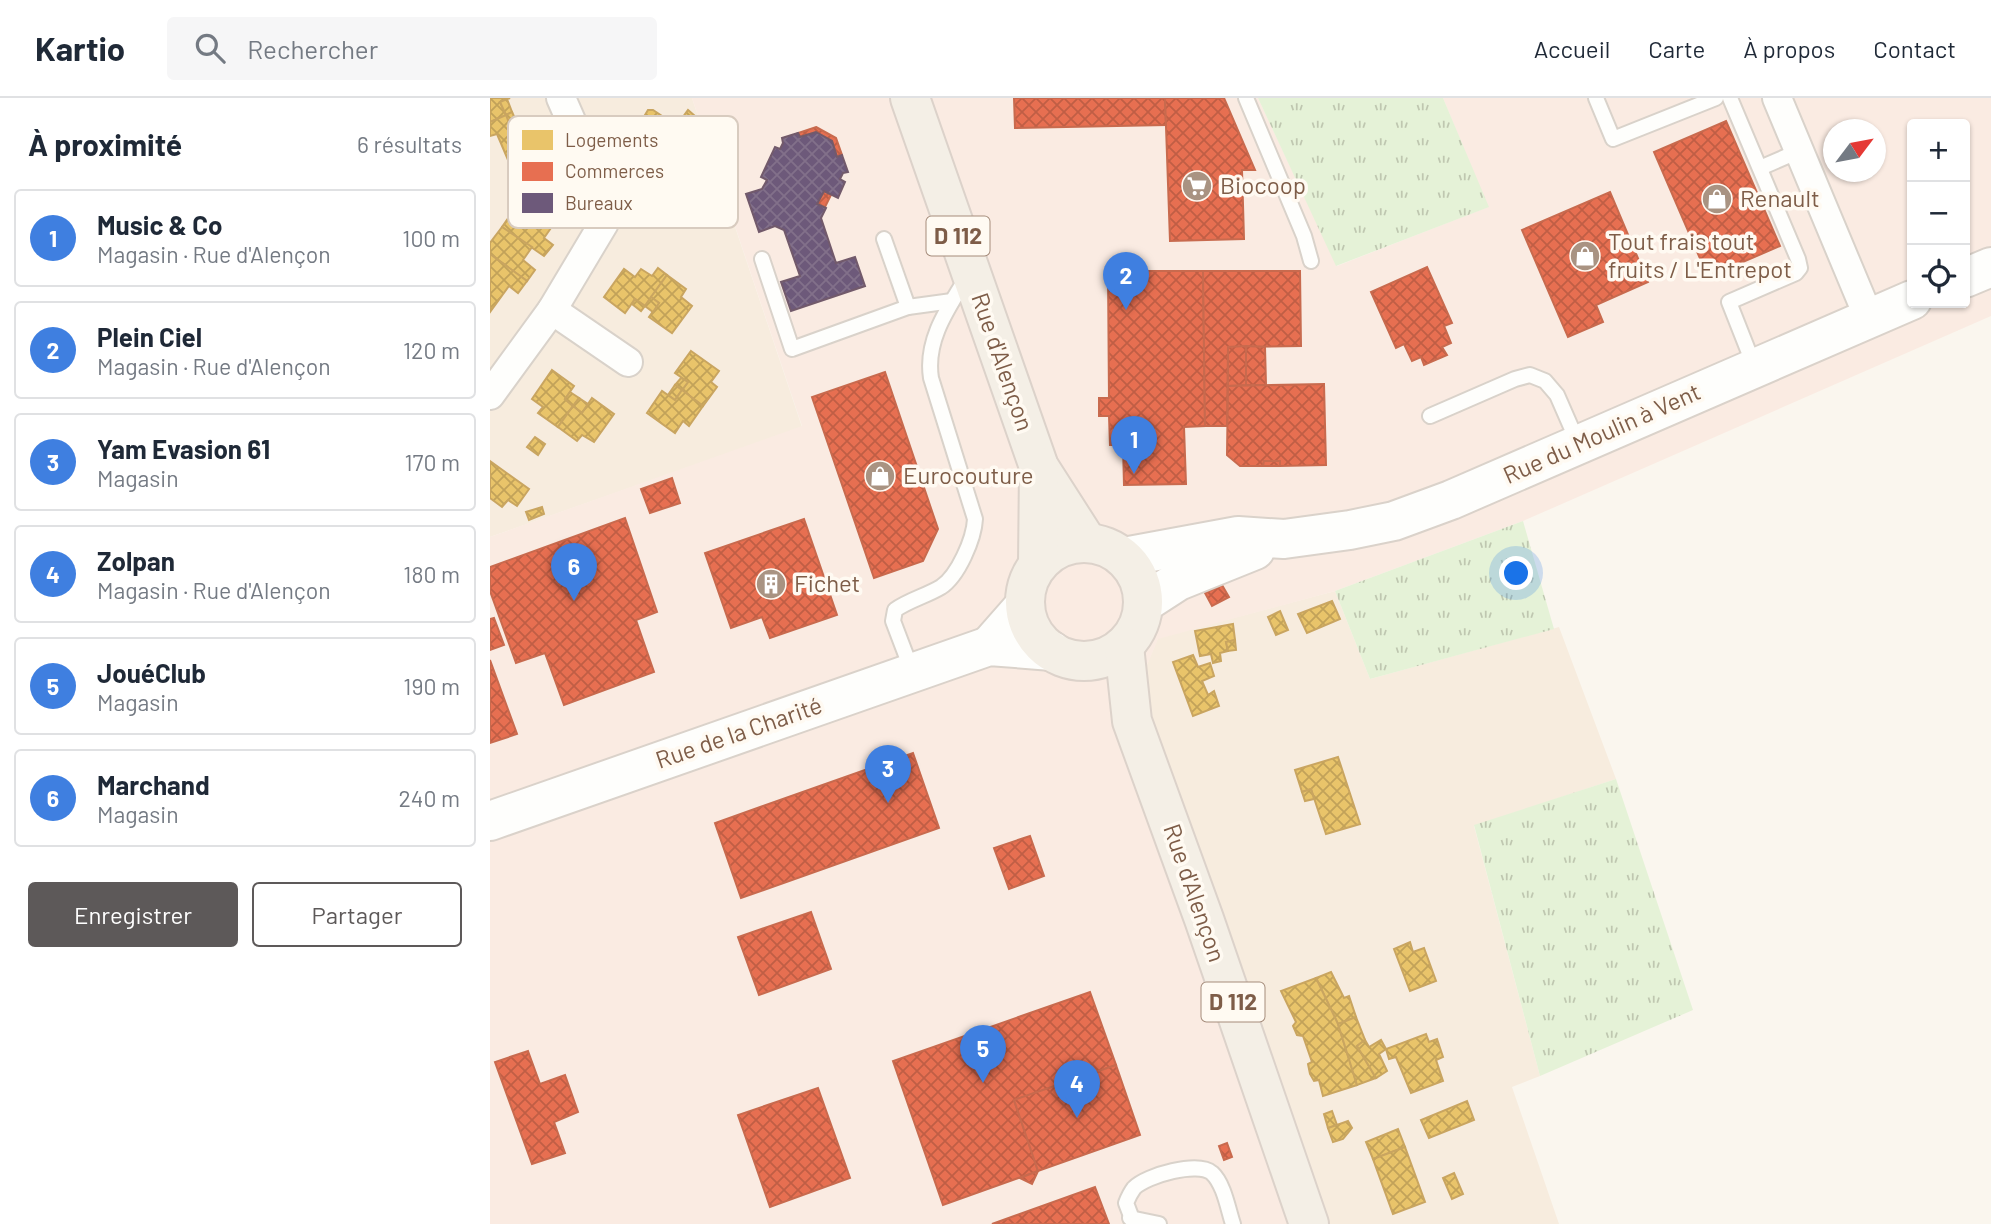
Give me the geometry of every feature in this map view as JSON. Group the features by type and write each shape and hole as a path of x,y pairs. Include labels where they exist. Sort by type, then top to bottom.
{"main road":[{"name":"Rue d'Alençon","path":"918,109 962,286 1039,467 1087,542"},
{"path":"1970,276 1991,267"},
{"name":"Rue du Moulin à Vent","path":"1124,557 1238,536 1284,539 1394,522 1451,500 1907,302"},
{"name":"Rue d'Alençon","path":"1038,563 1039,467"},
{"name":"Rue du Moulin à Vent","path":"1144,603 1178,580 1284,539"},
{"path":"1087,542 1107,546 1124,557 1138,578 1144,603 1141,619 1124,646 1108,657 1063,656 1042,644 1031,628 1025,612 1029,578 1038,563 1068,543 1087,542"},
{"name":"Rue de la Charité","path":"989,646 1025,605"},
{"name":"Rue de la Charité","path":"490,821 989,646 1063,656"},
{"name":"Rue d'Alençon","path":"1124,646 1132,721 1204,919 1309,1224"},
{"name":"Rue d'Alençon","path":"1063,656 1132,721"}],"street":[{"path":"561,98 569,116"},
{"path":"1777,98 1869,318"},
{"path":"490,395 552,310 601,228"},
{"path":"552,310 628,362"}],"lane":[{"path":"1246,98 1304,236 1311,261"},
{"path":"1596,98 1613,139 1716,98"},
{"path":"1730,98 1800,268 1797,274 1729,302 1755,368"},
{"path":"1760,168 1799,151"},
{"path":"884,239 908,307"},
{"path":"762,259 792,349 962,286"},
{"path":"912,673 893,621 895,610 941,587 951,577 974,532 975,519 928,362 937,327 962,286"},
{"path":"1430,416 1514,379 1530,375 1545,381 1557,395 1579,444"},
{"path":"1159,1224 1132,1221 1126,1203 1134,1188 1148,1180 1193,1167 1205,1168 1214,1175 1233,1224"}],"shaded area":[{"path":"490,98 692,98 698,116 508,116 508,228 735,228 802,427 490,537"},
{"path":"692,98 1258,98 1337,266 1488,207 1443,98 1991,98 1991,316 1523,521 1335,591 1158,639 1129,708 1312,1224 490,1224 490,537 802,426 736,228 738,228 738,116 698,116"},
{"path":"1335,591 1370,679 1559,627 1616,779 1474,826 1540,1076 1512,1087 1559,1224 1315,1224 1129,708 1158,638"}],"green space":[{"path":"1258,98 1443,98 1489,207 1336,266"},
{"path":"1523,521 1554,629 1370,679 1335,591"},
{"path":"1616,779 1693,1010 1540,1076 1474,825"}],"building: Logements":[{"path":"490,98 510,98 500,102 506,115 490,122"},
{"path":"507,99 512,112 506,115 500,102"},
{"path":"648,110 653,110 662,116 644,116"},
{"path":"688,110 695,116 684,116"},
{"path":"506,115 508,160 497,134 490,136 490,122"},
{"path":"508,218 508,228 551,228 544,238 553,245 544,256 502,227"},
{"path":"502,227 532,247 523,260 535,270 527,281 490,254 490,243"},
{"path":"490,254 527,281 518,293 509,286 490,312"},
{"path":"658,268 667,275 645,306 635,299 625,313 604,297 624,269 635,277 641,269 652,276"},
{"path":"667,275 686,289 681,297 692,306 672,333 649,317 659,303 651,297"},
{"path":"651,297 659,303 653,312 645,306"},
{"path":"635,299 645,306 641,311 632,304"},
{"path":"691,351 719,371 711,382 717,387 703,406 682,390 688,382 675,373"},
{"path":"552,370 574,386 565,399 573,406 558,427 538,413 543,407 532,399"},
{"path":"681,378 688,382 682,390 675,385"},
{"path":"675,385 682,390 675,400 668,395"},
{"path":"682,390 703,406 689,426 683,421 675,433 647,413 662,391 675,400"},
{"path":"570,392 579,398 573,406 565,399"},
{"path":"579,398 588,404 582,413 573,406"},
{"path":"592,398 614,414 594,442 582,435 577,441 558,427 573,406 582,413"},
{"path":"535,437 545,444 538,455 527,447"},
{"path":"490,461 529,489 517,506 508,500 502,507 490,498"},
{"path":"542,507 544,514 529,520 526,512"},
{"path":"1332,601 1340,619 1307,633 1298,614"},
{"path":"1280,611 1288,630 1276,635 1268,617"},
{"path":"1233,624 1235,640 1226,642 1228,651 1220,653 1221,661 1213,663 1211,654 1200,656 1195,631"},
{"path":"1235,640 1236,650 1228,651 1226,642"},
{"path":"1193,655 1198,667 1210,663 1214,676 1202,681 1208,695 1214,691 1219,706 1193,716 1173,662"},
{"path":"1338,757 1360,824 1326,834 1311,789 1302,792 1295,770"},
{"path":"1311,789 1314,799 1305,801 1302,792"},
{"path":"1410,942 1413,952 1424,948 1436,981 1410,991 1394,949"},
{"path":"1331,972 1344,998 1349,996 1356,1017 1338,1024 1316,978"},
{"path":"1316,978 1338,1024 1357,1085 1323,1096 1319,1080 1314,1081 1310,1074 1308,1064 1312,1062 1303,1036 1297,1035 1293,1026 1296,1022 1281,991"},
{"path":"1356,1017 1365,1040 1357,1046 1376,1078 1357,1085 1338,1024"},
{"path":"1426,1034 1429,1042 1437,1039 1443,1057 1436,1060 1443,1081 1411,1093 1396,1057 1389,1059 1386,1049"},
{"path":"1365,1040 1369,1047 1381,1040 1386,1049 1379,1054 1387,1071 1376,1078 1357,1046"},
{"path":"1467,1101 1474,1120 1429,1138 1421,1120"},
{"path":"1332,1111 1337,1125 1328,1128 1324,1114"},
{"path":"1348,1121 1352,1128 1343,1139 1333,1142 1328,1128"},
{"path":"1398,1129 1405,1147 1373,1159 1366,1142"},
{"path":"1405,1147 1425,1202 1393,1214 1373,1159"},
{"path":"1454,1173 1463,1194 1452,1199 1443,1178"}],"building: Commerces":[{"path":"1014,98 1165,98 1166,125 1015,128"},
{"path":"1165,98 1224,98 1255,170 1242,170 1244,239 1170,241"},
{"name":"Renault","path":"1726,121 1780,246 1708,277 1654,152"},
{"path":"816,127 836,138 842,155 837,157 832,141 816,132 800,137 798,133"},
{"path":"824,191 831,195 825,207 817,204"},
{"name":"Tout frais tout fruits / L'Entrepot","path":"1610,192 1648,282 1596,305 1603,322 1568,337 1522,230"},
{"path":"1427,267 1452,323 1444,326 1451,343 1442,347 1447,355 1424,365 1421,357 1412,361 1404,344 1396,348 1371,292"},
{"path":"1108,271 1203,271 1205,426 1184,427 1186,484 1124,485 1123,445 1110,445 1109,416 1099,416 1099,398 1109,398"},
{"path":"1203,271 1300,271 1301,346 1228,347 1227,426 1205,426"},
{"path":"1246,346 1246,385 1228,386 1228,347"},
{"path":"1246,346 1265,347 1266,385 1246,385"},
{"name":"Eurocouture","path":"885,372 938,529 923,561 874,578 812,397"},
{"path":"1324,384 1326,465 1280,466 1280,461 1264,461 1263,466 1240,466 1227,455 1228,386"},
{"path":"1264,461 1280,461 1280,466 1263,466"},
{"path":"672,478 680,503 650,513 641,489"},
{"path":"625,518 657,612 636,620 654,672 564,705 545,653 516,663 490,591 490,567"},
{"name":"Fichet","path":"804,519 837,615 770,638 762,617 731,628 705,553"},
{"path":"1222,585 1229,597 1212,606 1205,593"},
{"path":"494,618 504,645 490,650 490,619"},
{"path":"490,660 517,734 490,743"},
{"path":"913,753 939,828 741,898 715,823"},
{"path":"1030,836 1044,876 1009,889 994,848"},
{"path":"811,912 831,969 759,995 738,937"},
{"path":"1090,992 1116,1065 1014,1100 1038,1171 943,1205 893,1061"},
{"path":"528,1051 540,1084 565,1075 578,1112 554,1122 565,1153 532,1164 495,1062"},
{"path":"1116,1065 1140,1135 1038,1171 1014,1100"},
{"path":"818,1088 850,1178 770,1207 738,1115"},
{"path":"1227,1143 1232,1157 1224,1160 1219,1146"},
{"path":"1038,1171 1032,1184 1020,1178"},
{"path":"1095,1187 1109,1224 992,1224"}],"building: Bureaux":[{"path":"816,132 832,141 837,157 842,155 848,172 843,173 840,179 845,182 838,198 824,191 817,204 826,208 821,218 836,263 855,257 865,286 791,311 781,282 800,276 784,230 775,226 759,232 746,194 762,189 767,180 761,177 775,147 780,149 782,138 798,133 800,137"}],"place":[{"name":"Biocoop","path":"1197,186"},
{"name":"Renault","path":"1717,199"},
{"name":"Tout frais tout fruits / L'Entrepot","path":"1585,256"},
{"name":"Plein Ciel","path":"1126,310"},
{"name":"Music & Co","path":"1134,474"},
{"name":"Eurocouture","path":"880,476"},
{"name":"Fichet","path":"771,584"},
{"name":"Marchand","path":"574,601"},
{"name":"Yam Evasion 61","path":"888,803"},
{"name":"JouéClub","path":"983,1083"},
{"name":"Zolpan","path":"1077,1118"}]}
